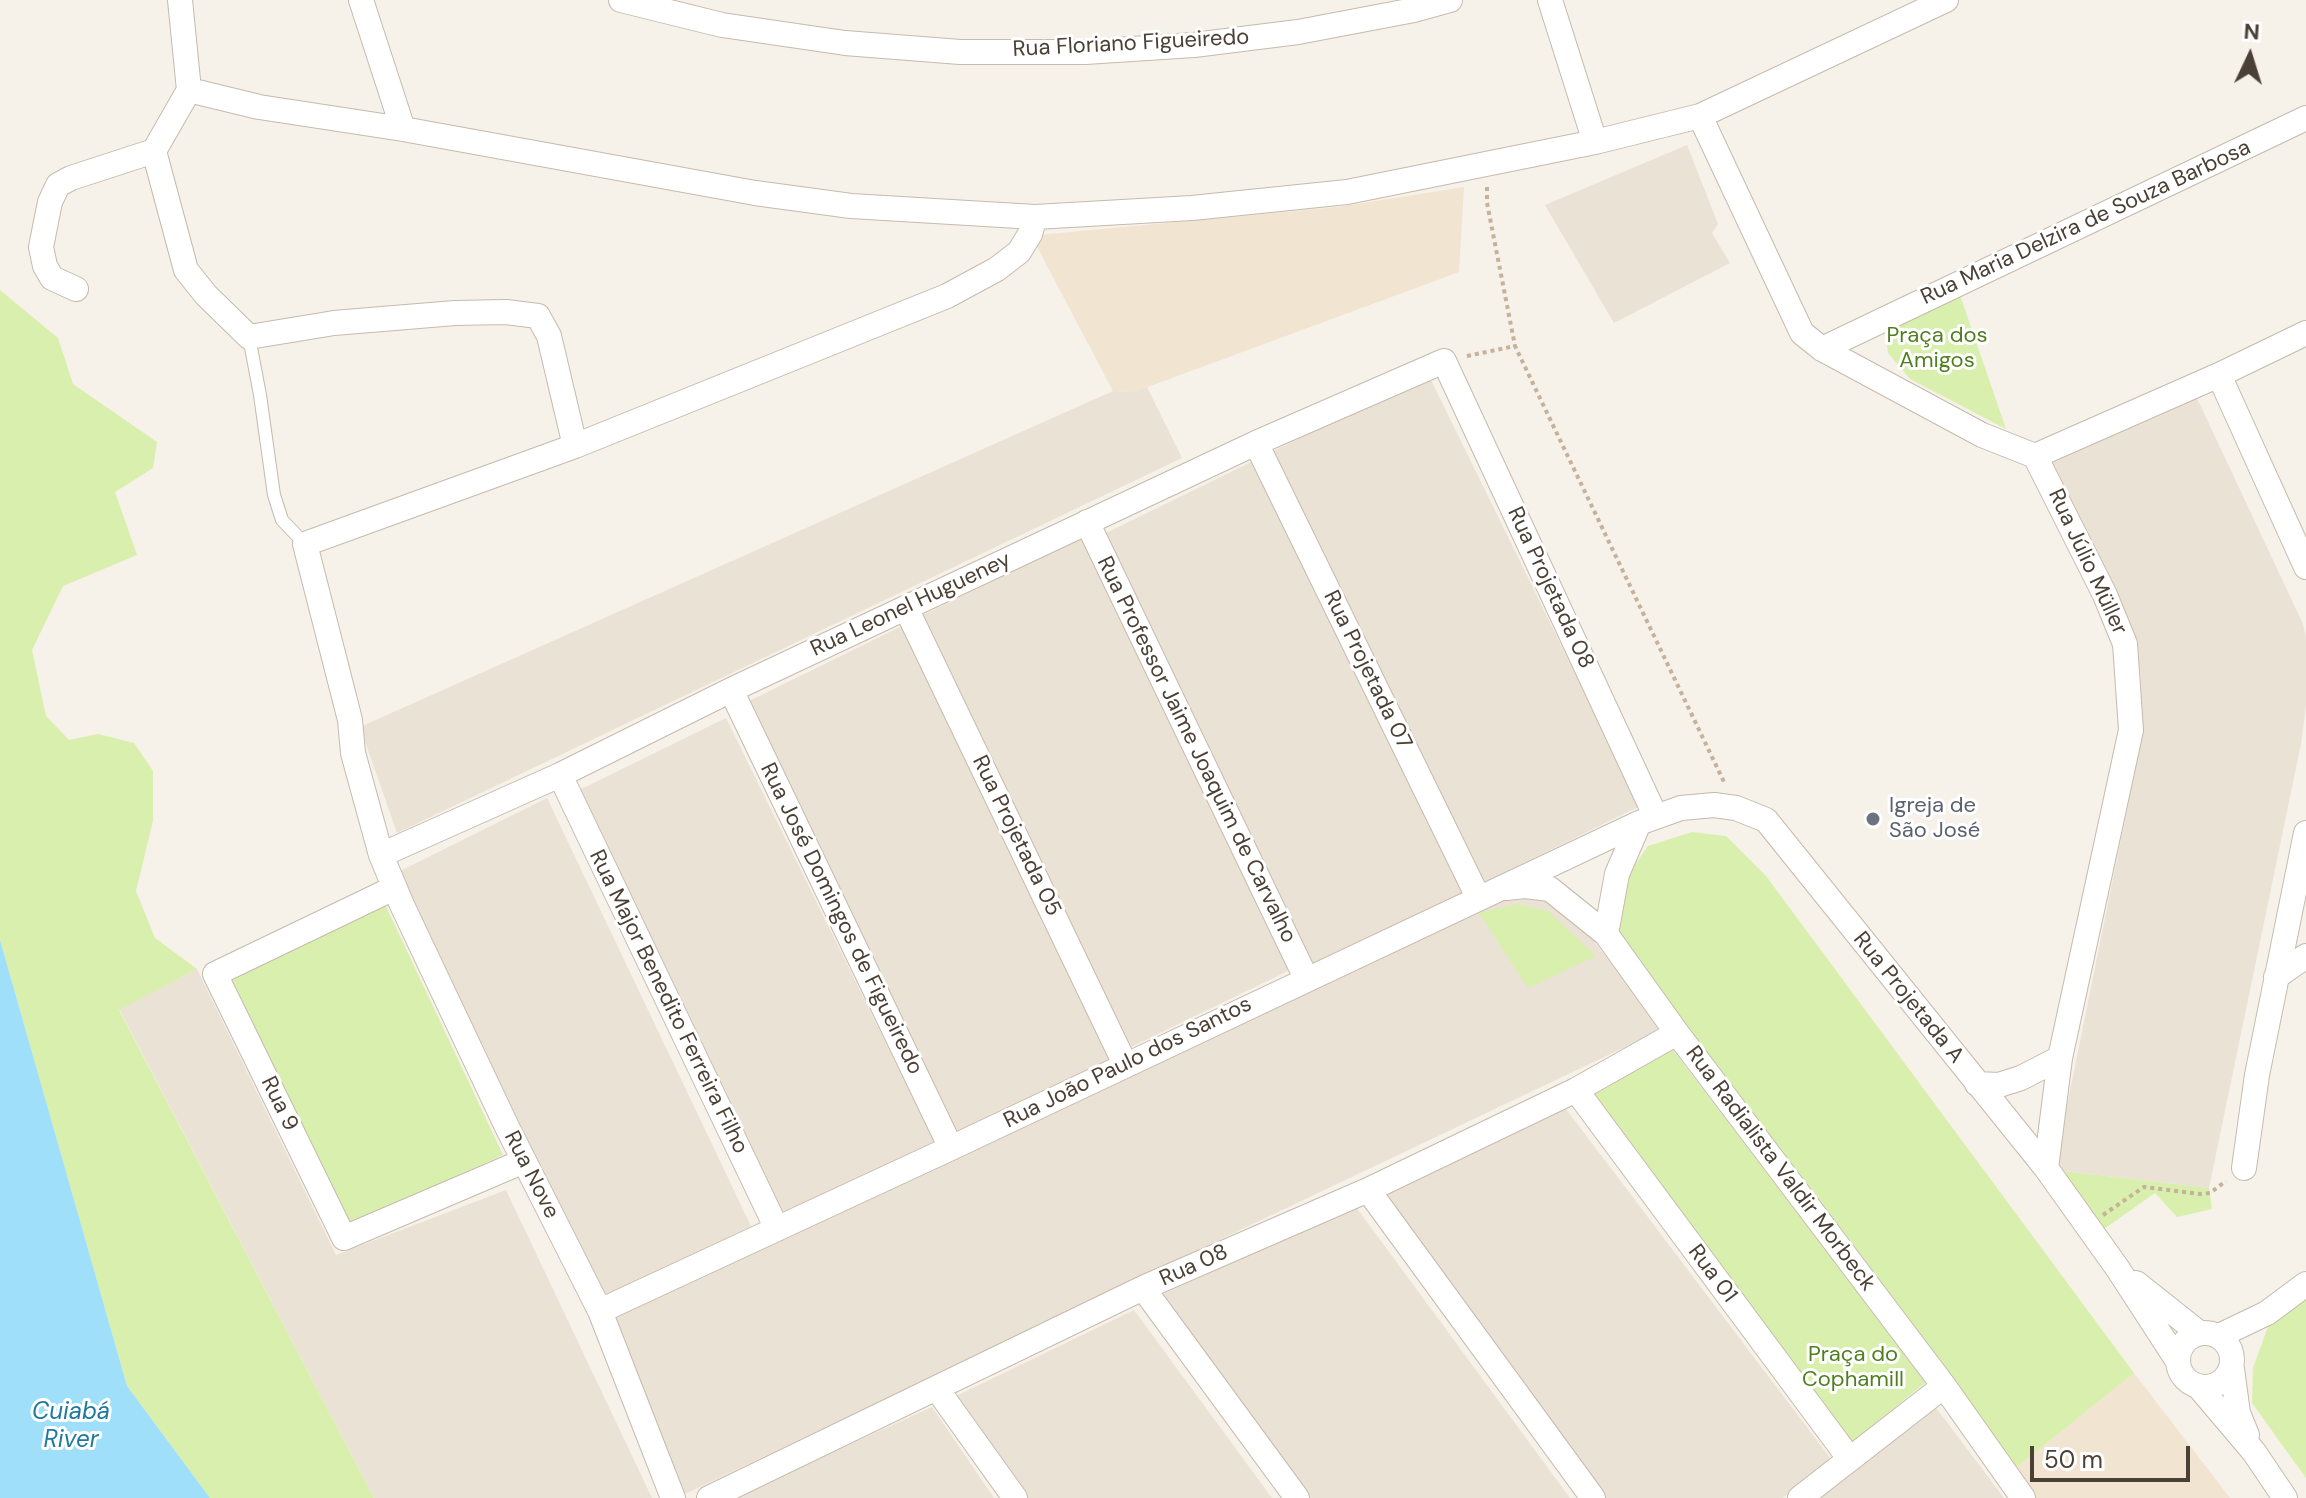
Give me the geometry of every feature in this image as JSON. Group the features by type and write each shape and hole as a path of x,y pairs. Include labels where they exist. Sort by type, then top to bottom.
{"street":[{"path":"76,289 52,278 45,266 41,247 50,202 58,185 71,178 154,151 189,90 180,0"},
{"path":"361,0 403,129"},
{"name":"Rua Floriano Figueiredo","path":"621,0 722,25 845,43 960,52 1085,52 1194,45 1298,32 1450,0"},
{"path":"1550,0 1595,142"},
{"path":"189,90 259,107 403,129 755,193 851,206 1035,217 1192,208 1347,192 1595,142 1700,116 1946,0"},
{"path":"1700,116 1802,333 1822,349 1982,435 2035,456 2306,333"},
{"name":"Rua Maria Delzira de Souza Barbosa","path":"1822,349 2306,118"},
{"path":"154,151 186,270 206,295 249,337 334,323 455,313 516,312 538,316 549,336 575,446"},
{"path":"305,544 575,446 947,296 997,269 1019,252 1030,234 1035,217"},
{"name":"Rua Leonel Hugueney","path":"381,855 560,775 731,690 1256,443 1444,361"},
{"name":"Rua Projetada 08","path":"1444,361 1647,819"},
{"path":"2219,375 2306,567"},
{"name":"Rua Projetada 07","path":"1256,443 1487,893"},
{"name":"Rua Júlio Müller","path":"2035,456 2105,595 2125,644 2131,730 2060,1058 2046,1168"},
{"name":"Rua Professor Jaime Joaquim de Carvalho","path":"1087,522 1306,978"},
{"name":"Rua Nove","path":"305,544 350,720 353,753 381,855 524,1161 600,1311 673,1498"},
{"name":"Rua Projetada 05","path":"906,608 1125,1064"},
{"name":"Rua José Domingos de Figueiredo","path":"731,690 951,1148"},
{"name":"Rua Major Benedito Ferreira Filho","path":"560,775 777,1229"},
{"name":"Rua Projetada A","path":"1647,819 1681,808 1714,805 1736,808 1766,820 2046,1168 2088,1225 2177,1360"},
{"path":"1487,893 1525,886 1550,889 1606,934 1617,874 1647,819"},
{"name":"Rua João Paulo dos Santos","path":"600,1311 1647,819"},
{"path":"2244,1168 2257,1075 2306,833"},
{"name":"Rua 9","path":"394,888 215,974 344,1238 524,1161"},
{"name":"Rua Radialista Valdir Morbeck","path":"1606,934 1677,1033 1944,1386 2023,1498"},
{"path":"2276,977 2306,956"},
{"name":"Rua 08","path":"709,1498 1143,1288 1368,1190 1576,1090 1677,1033"},
{"path":"1977,1084 1999,1085 2021,1078 2060,1058"},
{"name":"Rua 01","path":"1576,1090 1849,1458"},
{"path":"1368,1190 1593,1498"},
{"name":"Rua Projetada A","path":"2118,1269 2221,1348"},
{"path":"2285,1498 2254,1452 2199,1387 2183,1376 2177,1360 2185,1341 2221,1348 2306,1284"},
{"path":"1143,1288 1297,1498"},
{"path":"2199,1387 2223,1381 2221,1348"},
{"path":"2221,1348 2238,1413 2254,1452"},
{"path":"1800,1498 1944,1386"},
{"path":"937,1389 1015,1498"}],"lane":[{"path":"249,337 274,495 282,520 305,544"}],"path":[{"path":"1487,164 1487,203 1515,346 1736,808"},
{"path":"1444,361 1515,346"},
{"path":"2088,1225 2144,1187 2210,1193 2244,1168"}],"shaded area":[{"path":"1687,145 1718,224 1712,233 1730,263 1614,323 1545,205"},
{"path":"1464,187 1459,272 1134,392 1113,391 1034,241 1039,235 1338,207"},
{"path":"1429,376 1640,806 1479,885 1267,454"},
{"path":"1147,387 1182,458 397,833 360,727 1113,391 1134,392"},
{"path":"2195,394 2303,624 2306,637 2306,705 2301,744 2209,1188 2054,1170 2139,750 2141,677 2135,642 2050,464"},
{"path":"1257,459 1469,890 1308,968 1096,538"},
{"path":"1081,538 1292,969 1131,1047 919,617"},
{"path":"902,626 1114,1057 953,1135 741,705"},
{"path":"726,718 938,1149 776,1227 565,797"},
{"path":"547,798 751,1226 602,1302 390,876"},
{"path":"1540,897 1586,931 1663,1029 685,1494 614,1314 1496,900"},
{"path":"197,969 336,1255 506,1190 652,1498 374,1498 119,1009"},
{"path":"1566,1109 1831,1459 1783,1498 1605,1498 1383,1197"},
{"path":"1356,1207 1570,1498 1310,1498 1161,1295"},
{"path":"1134,1310 1272,1498 1028,1498 954,1397"},
{"path":"2134,1373 2230,1498 2034,1498 2012,1471"},
{"path":"1934,1405 2004,1498 1820,1498"},
{"path":"932,1407 994,1498 732,1498"}],"green space":[{"path":"0,290 58,338 73,384 157,442 153,468 115,492 137,555 63,586 32,650 46,716 69,740 98,734 134,743 153,771 153,821 136,891 155,938 197,969 119,1010 374,1498 210,1498 127,1386 0,940"},
{"name":"Praça dos Amigos","path":"1960,295 2006,429 1910,379 1888,353 1886,338 1894,326"},
{"path":"1692,832 1726,836 1766,876 2134,1373 2012,1471 1614,930 1619,888 1648,846"},
{"path":"383,900 503,1155 348,1227 228,973"},
{"path":"1517,904 1548,911 1596,956 1528,988 1479,913"},
{"name":"Praça do Cophamill","path":"1670,1046 1926,1382 1849,1445 1585,1091"},
{"path":"2054,1170 2209,1188 2212,1209 2177,1217 2155,1193 2104,1229"},
{"path":"2306,1293 2306,1478 2252,1403 2253,1368 2269,1324"}],"water":[{"name":"Cuiabá River","path":"0,940 127,1386 210,1498 0,1498"}],"place":[{"name":"Igreja de São José","path":"1873,819"}]}
